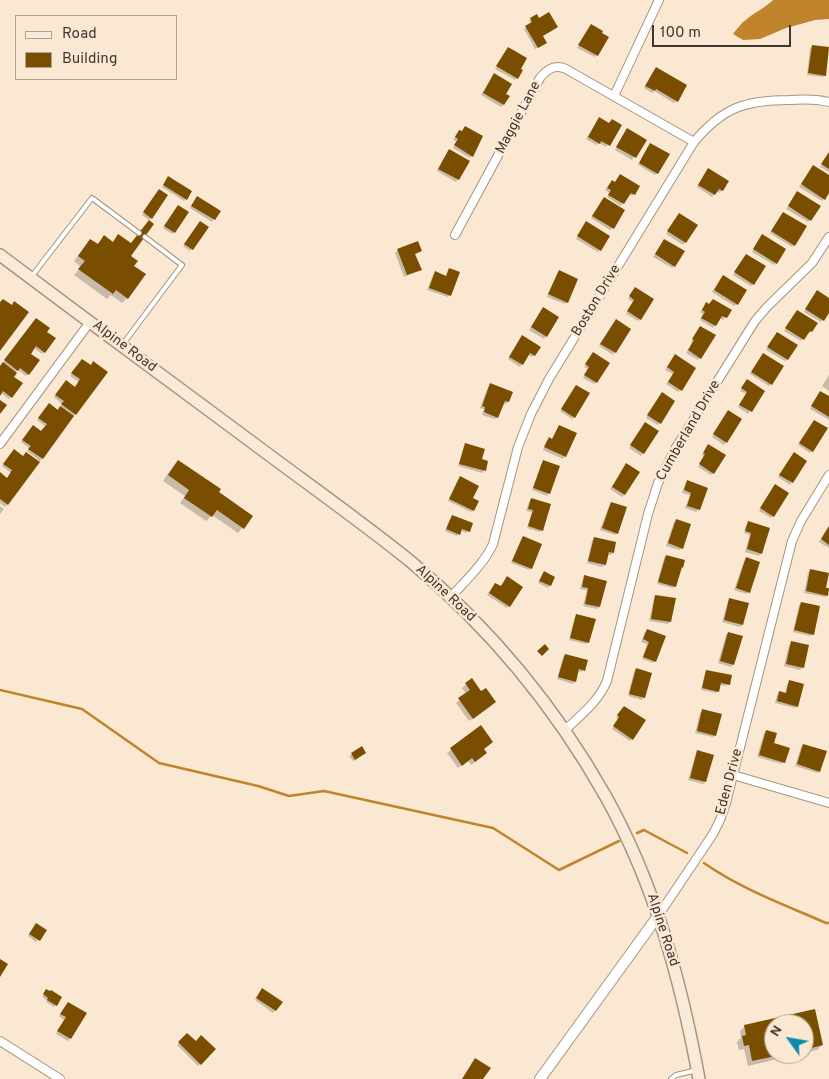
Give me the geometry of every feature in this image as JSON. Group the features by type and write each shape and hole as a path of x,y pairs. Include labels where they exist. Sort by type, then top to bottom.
{"main road":[{"name":"Alpine Road","path":"0,255 410,561 493,640 518,669 564,731 606,797 623,830 644,878 669,947 678,978 698,1074"}],"street":[{"path":"614,96 659,0"},
{"name":"Maggie Lane","path":"455,235 540,78 547,70 552,68 562,67 694,142"},
{"name":"Boston Drive","path":"450,598 491,549 518,446 538,399 694,142 720,116 747,103 781,100 829,102"},
{"name":"Cumberland Drive","path":"564,731 596,701 607,681 648,514 658,483 670,457 755,321 766,307 812,263 829,237"},
{"path":"0,444 90,322"},
{"name":"Eden Drive","path":"540,1079 658,916 716,828 724,808 733,775 792,541 801,521 829,475"},
{"path":"733,775 829,803"},
{"path":"0,1041 60,1079"}],"lane":[{"path":"30,278 92,198 139,233"},
{"path":"122,346 182,265 144,237"},
{"path":"671,1079 676,1075 698,1074"}],"shaded area":[{"path":"773,0 829,0 829,19 815,20 786,28 760,39 743,40 733,34 753,14"}],"building":[{"path":"549,12 558,27 543,36 547,43 538,48 525,26 532,22 530,18 537,14 539,18"},
{"path":"591,24 609,37 598,56 578,45"},
{"path":"812,45 829,47 826,76 808,73"},
{"path":"508,47 527,58 518,79 496,66"},
{"path":"656,67 687,85 678,102 656,89 655,91 645,86"},
{"path":"494,73 512,84 506,94 510,96 504,105 483,93"},
{"path":"599,117 609,123 612,119 622,125 610,146 601,141 600,144 588,137"},
{"path":"465,126 483,136 473,157 454,145 458,139 455,137 459,130 462,131"},
{"path":"627,128 647,140 636,158 616,147"},
{"path":"650,143 670,154 658,174 639,163"},
{"path":"449,149 470,161 459,180 438,169"},
{"path":"829,152 829,169 821,164"},
{"path":"813,165 829,175 829,193 825,200 801,184"},
{"path":"708,168 729,181 723,191 719,189 715,195 698,185"},
{"path":"620,174 640,186 635,195 631,193 624,204 608,195 611,190 607,188 612,180 615,182"},
{"path":"168,176 192,191 187,200 163,185"},
{"path":"159,189 168,195 152,219 143,212"},
{"path":"797,191 821,206 811,221 788,206"},
{"path":"197,196 221,211 215,220 191,206"},
{"path":"604,197 625,210 614,229 592,216"},
{"path":"178,205 189,212 175,233 164,226"},
{"path":"783,212 807,226 795,246 771,231"},
{"path":"679,213 698,225 686,243 667,231"},
{"path":"149,220 154,224 131,256 138,261 134,266 146,274 128,299 116,290 113,294 78,269 85,261 78,256 90,239 98,244 104,235 113,242 118,234 131,243"},
{"path":"200,221 209,227 193,250 184,244"},
{"path":"586,221 610,236 601,251 577,236"},
{"path":"762,234 786,249 777,264 753,249"},
{"path":"664,239 685,251 675,267 655,254"},
{"path":"418,241 422,251 415,254 422,270 407,275 397,249"},
{"path":"746,254 766,266 754,285 734,272"},
{"path":"449,268 460,272 451,296 429,288 435,271 446,276"},
{"path":"559,270 578,279 568,303 548,294"},
{"path":"723,275 747,290 738,305 714,290"},
{"path":"635,287 654,299 641,320 627,311 634,300 629,296"},
{"path":"817,290 829,298 829,313 824,321 805,309"},
{"path":"3,299 12,305 14,301 29,312 0,351 0,302"},
{"path":"713,299 732,310 727,318 722,316 716,326 701,318 705,312 702,310 706,302 709,304"},
{"path":"543,307 559,317 547,337 531,327"},
{"path":"797,310 818,323 804,340 785,328"},
{"path":"36,318 50,328 47,332 56,338 45,353 36,346 31,354 40,360 29,375 20,368 18,371 4,360"},
{"path":"616,319 631,329 616,353 600,344"},
{"path":"700,326 716,335 701,359 688,350"},
{"path":"777,332 798,345 788,360 767,347"},
{"path":"522,335 541,347 535,356 530,353 523,365 509,357"},
{"path":"593,352 610,363 597,383 584,375 589,367 585,364"},
{"path":"763,353 784,366 772,385 751,372"},
{"path":"675,354 696,368 682,391 668,382 674,372 667,367"},
{"path":"82,359 91,365 93,361 108,372 76,415 61,404 64,401 55,395 66,380 75,387 80,379 71,373"},
{"path":"3,362 17,373 14,377 23,383 12,398 3,391 0,396 0,366"},
{"path":"747,379 765,391 752,412 739,405 747,392 741,388"},
{"path":"490,383 513,392 509,402 505,401 498,418 484,412 485,407 482,406"},
{"path":"576,385 590,393 575,418 561,409"},
{"path":"820,391 829,396 829,417 811,406"},
{"path":"662,392 675,401 661,424 647,415"},
{"path":"0,400 7,405 0,414"},
{"path":"49,403 58,410 60,406 74,416 43,459 28,449 31,446 22,440 33,425 41,431 47,424 38,418"},
{"path":"728,410 742,419 727,443 713,434"},
{"path":"814,420 828,428 813,452 799,443"},
{"path":"645,422 659,431 644,454 630,445"},
{"path":"559,425 577,433 566,457 544,447 549,437 552,439"},
{"path":"465,443 485,449 482,459 488,461 486,471 459,464"},
{"path":"708,444 726,455 714,474 699,464"},
{"path":"14,449 23,456 26,452 40,462 8,505 0,499 0,472 7,478 12,470 3,464"},
{"path":"794,452 807,461 793,483 779,475"},
{"path":"178,460 221,489 219,492 253,516 244,529 217,510 212,517 184,498 189,490 168,475"},
{"path":"543,460 560,466 550,494 533,488"},
{"path":"626,463 640,472 625,495 612,487"},
{"path":"460,476 479,486 473,498 479,501 474,511 449,499"},
{"path":"687,480 708,488 700,510 687,506 691,493 684,490"},
{"path":"775,484 789,493 774,517 760,508"},
{"path":"531,498 551,504 543,531 528,526 533,510 528,509"},
{"path":"611,502 627,507 618,534 602,528"},
{"path":"452,515 473,523 470,532 462,529 460,535 446,529"},
{"path":"676,519 691,524 683,549 668,543"},
{"path":"748,521 770,528 762,554 747,549 751,533 745,531"},
{"path":"829,526 829,545 821,539"},
{"path":"523,536 542,544 532,569 512,561"},
{"path":"594,537 616,542 614,553 609,552 606,565 588,561"},
{"path":"666,555 685,560 676,587 658,582"},
{"path":"746,557 760,562 750,593 736,588"},
{"path":"810,569 829,573 826,588 829,588 828,596 806,591"},
{"path":"544,571 555,577 551,586 539,581"},
{"path":"584,575 607,581 600,607 585,604 588,588 582,587"},
{"path":"507,576 523,587 510,607 489,593 495,583 501,586"},
{"path":"655,595 676,598 671,622 651,619"},
{"path":"729,598 749,603 743,625 724,620"},
{"path":"801,602 820,606 814,635 794,630"},
{"path":"576,614 596,619 589,643 570,638"},
{"path":"647,629 666,636 656,662 643,657 649,642 643,639"},
{"path":"728,632 743,636 734,665 720,661"},
{"path":"791,641 809,645 804,668 786,664"},
{"path":"545,644 549,649 542,656 537,651"},
{"path":"565,654 588,660 585,671 579,669 576,682 558,677"},
{"path":"636,668 652,673 645,698 629,694"},
{"path":"706,670 732,675 730,685 721,683 719,692 702,688"},
{"path":"472,678 481,691 486,688 496,702 473,719 458,698 470,690 465,683"},
{"path":"789,680 804,684 798,707 777,701 779,691 786,693"},
{"path":"624,706 646,720 633,740 613,726 619,717 617,715"},
{"path":"702,709 722,714 716,736 697,731"},
{"path":"481,725 493,742 484,749 487,753 475,762 472,758 462,766 450,748"},
{"path":"766,730 777,733 774,743 790,748 785,763 759,755"},
{"path":"803,744 827,751 820,772 797,764"},
{"path":"362,746 366,753 355,760 351,753"},
{"path":"697,750 714,755 706,782 690,778"},
{"path":"36,923 47,930 40,941 29,934"},
{"path":"0,959 8,964 0,977"},
{"path":"262,988 283,1002 276,1011 256,998"},
{"path":"46,989 62,997 57,1006 47,1000 48,998 43,994"},
{"path":"68,1002 87,1013 71,1039 57,1031 66,1017 60,1014"},
{"path":"815,1009 823,1045 814,1047 814,1014 793,1014"},
{"path":"764,1020 764,1059 752,1061 749,1045 744,1046 742,1036 746,1035 744,1025"},
{"path":"187,1033 196,1041 201,1035 216,1049 201,1065 178,1042"},
{"path":"475,1058 491,1068 483,1079 462,1079"}],"waterway":[{"path":"0,690 82,709 159,763 258,786 289,796 324,791 493,828 559,870 619,841"},
{"path":"637,833 644,830 687,853"},
{"path":"704,863 748,889 829,923"}]}
